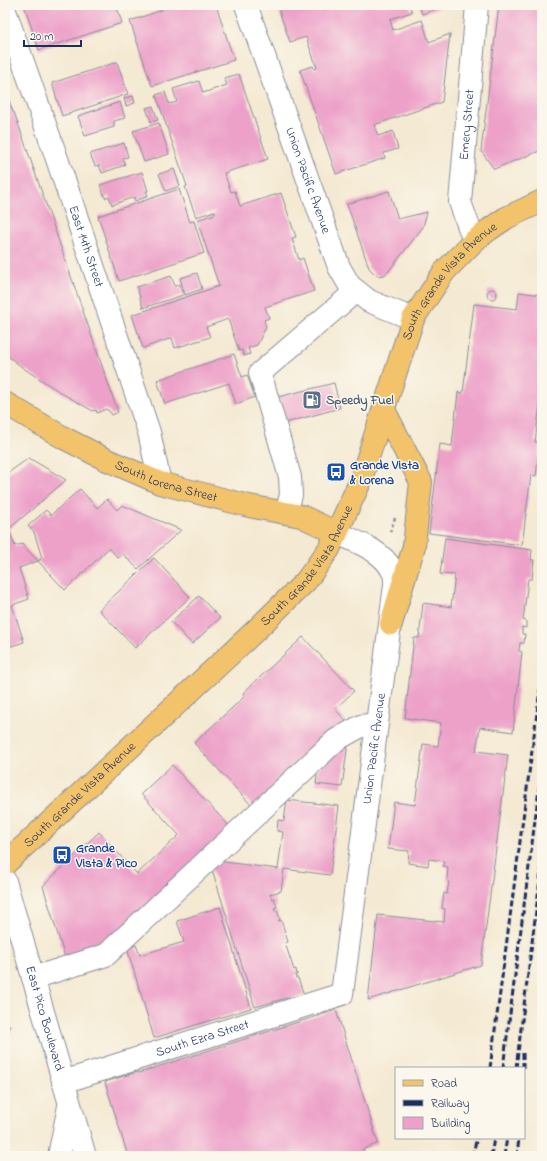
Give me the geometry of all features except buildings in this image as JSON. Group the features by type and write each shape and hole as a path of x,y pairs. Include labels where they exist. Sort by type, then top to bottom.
{"main road":[{"name":"South Grande Vista Avenue","path":"5,864 255,631 306,581 329,549 360,482 413,319 444,272 474,241 490,228 506,218 542,201"},
{"name":"South Lorena Street","path":"5,403 70,442 160,483 212,498 302,516 337,533"},
{"path":"384,410 420,482 414,546 391,624"}],"street":[{"name":"Union Pacific Avenue","path":"246,5 339,267 350,286 369,301 413,319"},
{"name":"Emery Street","path":"474,241 460,202 477,5"},
{"name":"East 14th Street","path":"5,10 149,432 160,483"},
{"path":"286,513 291,495 290,477 260,374 356,291"},
{"name":"Union Pacific Avenue","path":"337,533 369,548 387,562 392,570 395,585 342,994"},
{"path":"33,978 106,955 336,740 361,726 376,724"},
{"name":"East Pico Boulevard","path":"5,881 85,1156"},
{"name":"South Ezra Street","path":"63,1082 342,994"},
{"path":"59,1156 69,1103"}],"railway":[{"path":"490,1067 542,675"},
{"path":"503,1067 542,766"},
{"path":"516,1067 542,864"},
{"path":"523,1051 523,1067"},
{"path":"472,1156 477,1139"},
{"path":"491,1156 494,1139"},
{"path":"504,1156 507,1139"},
{"path":"517,1156 519,1139"}],"place":[{"name":"Speedy Fuel","path":"312,400"},
{"name":"Grande Vista & Lorena","path":"336,472"},
{"name":"Grande Vista & Pico","path":"62,855"}]}
